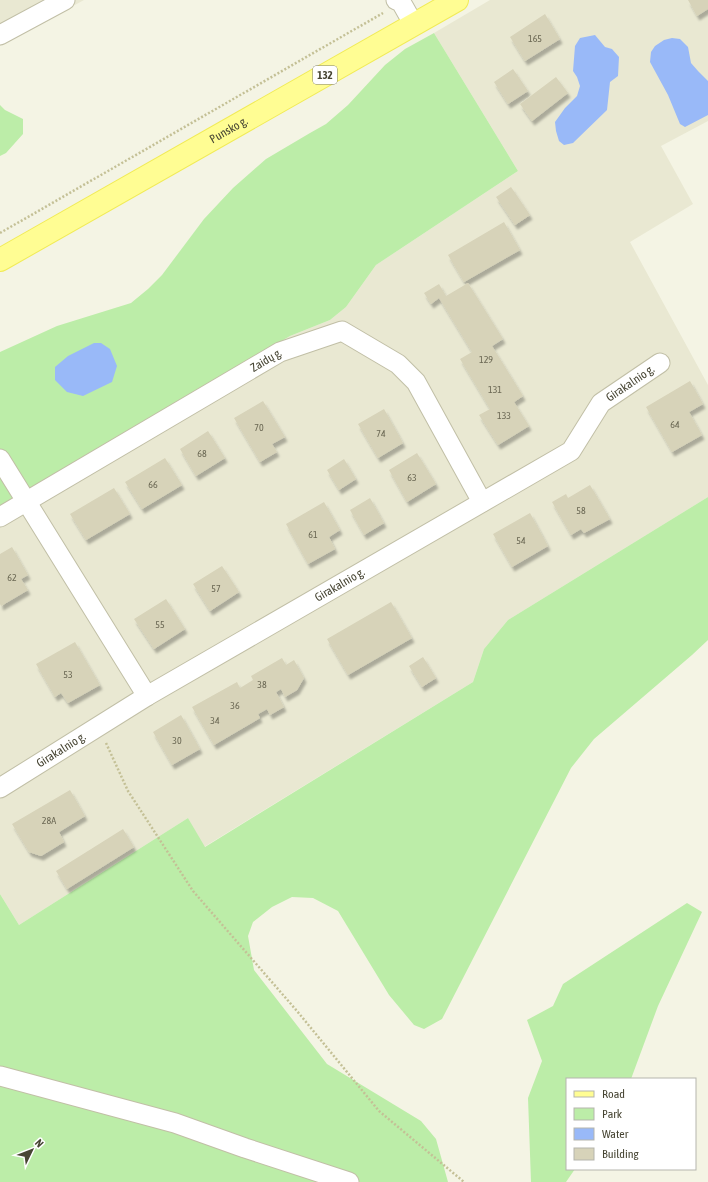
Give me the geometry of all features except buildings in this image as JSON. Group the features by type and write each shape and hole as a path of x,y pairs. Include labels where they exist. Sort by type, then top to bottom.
{"main road":[{"name":"Punsko g.","path":"0,260 457,0"}],"street":[{"path":"0,35 65,0"},
{"path":"399,1 414,25"},
{"name":"Zaidų g.","path":"0,517 26,500 280,352 342,331 398,364 416,382 482,502"},
{"name":"Girakalnio g.","path":"0,788 147,696 571,451 600,403 660,363"},
{"path":"0,459 147,696"},
{"path":"0,1076 176,1123 245,1148 349,1182"}],"path":[{"path":"0,233 399,1"},
{"path":"98,726 128,791 193,891 297,1011 379,1111 464,1182"}],"shaded area":[{"path":"0,0 84,0 0,46"},
{"path":"490,0 708,0 708,121 661,146 693,204 630,242 708,385 708,497 508,620 484,649 473,682 204,847 188,818 19,925 0,894 0,509 290,336 330,320 346,307 376,265 518,171 434,33"}],"green space":[{"path":"434,33 518,171 376,265 346,307 330,320 290,336 0,509 0,352 57,326 131,303 162,275 204,219 233,188 266,159 326,124 348,105 385,65 405,49"},
{"path":"0,105 5,110 23,119 23,134 6,153 0,156"},
{"path":"708,497 708,640 594,739 571,768 442,1019 424,1029 414,1025 389,995 338,911 313,898 292,897 272,907 253,922 248,936 254,970 327,1064 421,1121 436,1139 448,1182 0,1182 0,894 19,925 188,818 205,847 473,682 484,649 508,620"},
{"path":"687,903 702,912 658,1006 631,1078 566,1078 566,1170 574,1170 566,1182 531,1182 528,1098 542,1061 527,1020 553,1006 563,984"}],"water":[{"path":"595,35 605,47 612,49 619,57 618,76 610,82 607,110 573,143 564,145 559,141 555,122 565,108 577,96 580,86 573,71 575,46 580,38"},
{"path":"672,38 680,39 688,47 691,63 708,81 708,115 685,127 680,124 668,95 650,62 651,52 655,46 664,40"},
{"path":"94,343 101,343 110,349 117,366 112,382 83,396 67,392 55,380 55,367 68,356"}]}
